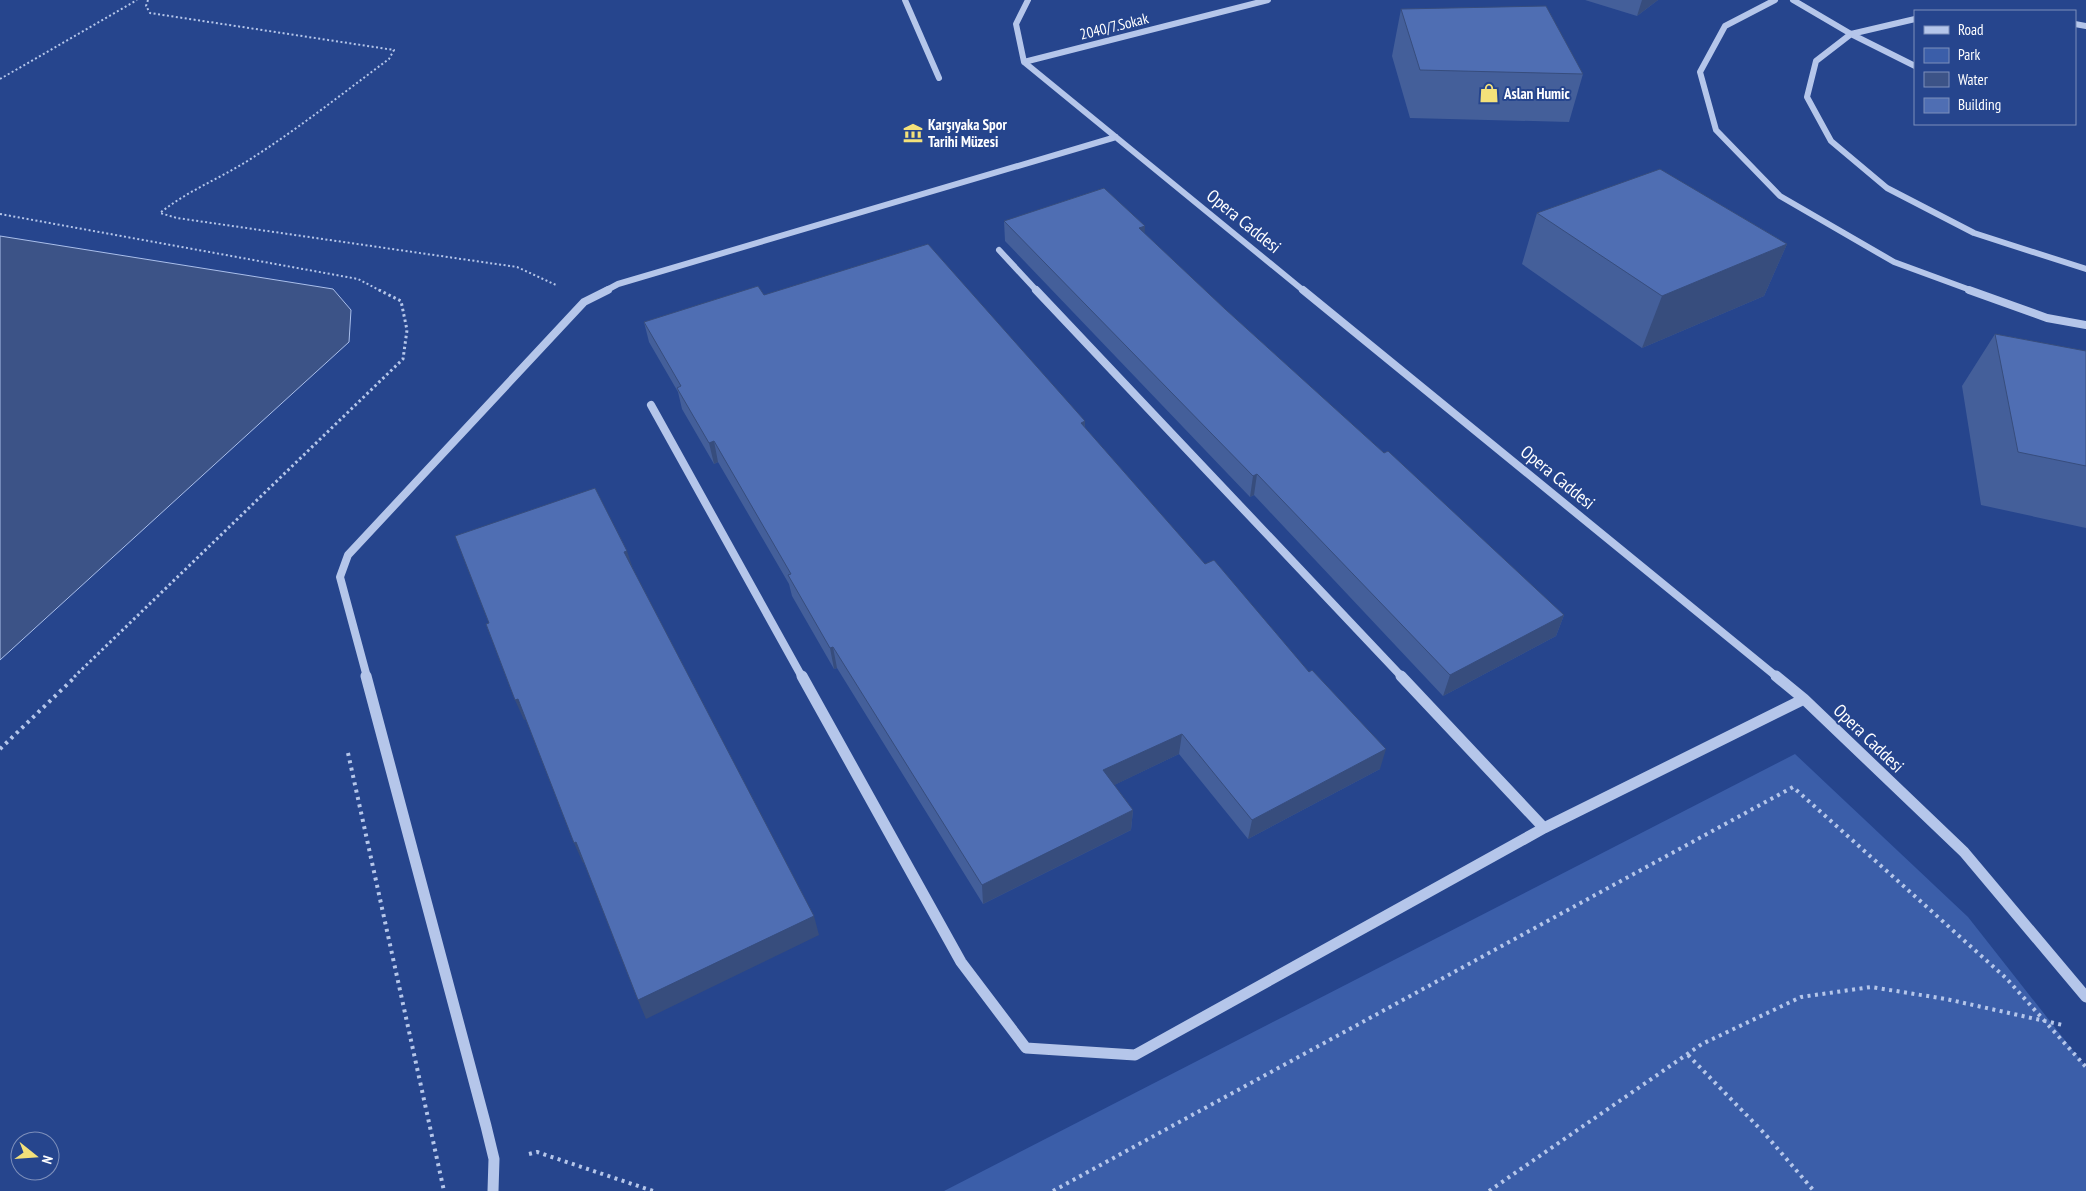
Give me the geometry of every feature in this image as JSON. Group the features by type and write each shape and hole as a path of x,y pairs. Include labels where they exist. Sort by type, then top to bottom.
{"street":[{"path":"905,0 939,78"},
{"path":"1024,62 1016,24 1028,0"},
{"name":"2040/7.Sokak","path":"1024,62 1268,0"},
{"path":"1775,0 1725,26 1700,72 1716,130 1780,196 1894,262 2047,318 2086,325"},
{"path":"1793,0 1851,34 1914,66"},
{"path":"1914,19 1851,34 1816,61 1808,98 1831,141 1887,188 1974,233 2086,269"},
{"name":"Opera Caddesi","path":"1024,62 1804,699 1964,852 2086,997"},
{"path":"493,1191 494,1159 340,577 348,555 584,302 618,284 1116,137"},
{"path":"999,250 1544,828"},
{"path":"651,405 961,962 1026,1048 1135,1055 1544,828 1804,699"}],"path":[{"path":"0,79 136,0"},
{"path":"148,0 146,6 150,13 394,50 389,59 268,148 229,173 174,201 160,213 177,218 518,267 562,287 584,302"},
{"path":"0,214 358,280 400,301 407,330 403,359 0,749"},
{"path":"1053,1191 1793,787 2006,978 2086,1068"},
{"path":"1489,1191 1702,1044 1801,997 1871,987 1946,999 2066,1026"},
{"path":"1688,1055 1765,1134 1814,1191"},
{"path":"494,1159 537,1152 653,1191"}],"green space":[{"path":"1795,754 1968,917 2086,1067 2086,1191 944,1191"}],"water":[{"path":"0,236 333,289 351,310 349,342 0,660"}],"building":[{"path":"1546,6 1583,74 1420,70 1401,9"},
{"path":"1660,169 1787,244 1662,296 1537,213"},
{"path":"1104,188 1145,226 1139,228 1225,309 1384,453 1388,451 1564,615 1450,675 1257,474 1253,476 1004,221"},
{"path":"928,244 1085,421 1081,423 1205,564 1214,560 1309,672 1312,670 1386,749 1252,820 1182,734 1103,770 1133,810 982,885 833,647 830,648 788,575 791,574 714,441 709,443 677,388 681,386 644,322 758,286 764,295"},
{"path":"1995,334 2086,351 2086,466 2018,452"},
{"path":"595,488 627,551 624,552 814,916 638,1000 518,699 515,700 486,624 489,623 455,536"}],"place":[{"name":"Aslan Humic","path":"1489,93"},
{"name":"Karşıyaka Spor Tarihi Müzesi","path":"913,133"}]}
